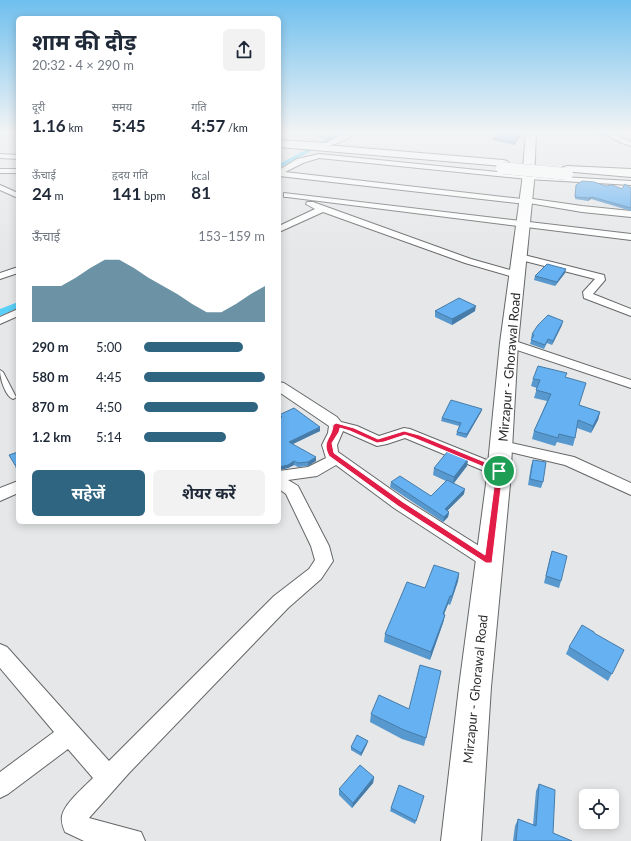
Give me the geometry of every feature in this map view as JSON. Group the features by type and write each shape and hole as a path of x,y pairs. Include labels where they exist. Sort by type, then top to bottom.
{"main road":[{"name":"Mirzapur - Ghorawal Road","path":"461,841 475,687 502,446 509,343 528,171"},
{"path":"569,171 631,179"},
{"path":"575,171 631,173"}],"street":[{"path":"389,171 526,201 631,237"},
{"path":"281,174 631,214"},
{"path":"283,194 526,201 631,183"},
{"path":"0,187 16,195"},
{"path":"283,194 468,261 600,277 600,280 588,292 588,296 631,313"},
{"path":"281,229 322,209"},
{"path":"0,276 16,271"},
{"path":"0,321 16,313"},
{"path":"509,343 631,384"},
{"path":"281,387 332,420 336,425 352,429 377,441 389,439 398,434 410,434 499,471"},
{"path":"336,425 336,432 329,443 329,450 332,455 400,504 489,561"},
{"path":"502,446 569,461 631,488"},
{"path":"281,476 312,472 326,463 338,459"},
{"path":"132,841 110,837 83,828 73,821 74,816 78,810 281,602 315,574 324,560 320,546 292,490 281,483"},
{"path":"0,495 16,488"},
{"path":"0,653 109,779"},
{"path":"0,786 70,734"}],"lane":[{"path":"0,372 13,397"}],"building":[{"path":"582,181 594,182 606,186 612,185 622,189 625,184 631,188 631,208 592,197 575,197 576,185"},
{"path":"547,264 566,269 557,282 535,276"},
{"path":"459,298 476,306 452,319 435,311"},
{"path":"548,315 563,321 553,341 548,339 545,345 531,340 534,335 532,334 538,325"},
{"path":"538,366 567,373 565,377 586,383 579,405 600,412 593,426 578,420 575,438 559,434 558,438 534,431 551,394 536,390 540,380 533,379"},
{"path":"451,400 482,409 467,434 457,432 461,423 442,418"},
{"path":"294,408 320,427 289,442 316,457 308,462 298,463 294,461 288,465 281,467 281,414"},
{"path":"448,451 468,459 454,477 434,468"},
{"path":"16,453 16,465 15,465 9,455"},
{"path":"533,460 546,462 543,482 530,479"},
{"path":"400,476 431,496 447,480 465,489 445,509 449,512 444,517 391,482"},
{"path":"552,551 567,556 561,581 546,576"},
{"path":"434,565 459,573 452,596 450,596 443,614 445,615 431,652 385,634 407,582 425,588"},
{"path":"582,625 624,650 612,674 569,647"},
{"path":"420,665 441,671 426,738 404,730 371,714 379,695 409,709"},
{"path":"357,735 368,741 361,753 351,747"},
{"path":"360,765 374,777 353,803 339,789"},
{"path":"539,784 555,790 553,833 572,841 516,841 518,819 536,826"},
{"path":"399,785 424,796 416,821 391,808"}],"waterway":[{"path":"0,313 16,306"}],"route":[{"path":"336,425 352,429 377,441 389,439 398,434 404,433 417,436 499,471 489,561 400,504 332,455 329,450 329,443 337,430 336,425"}]}
